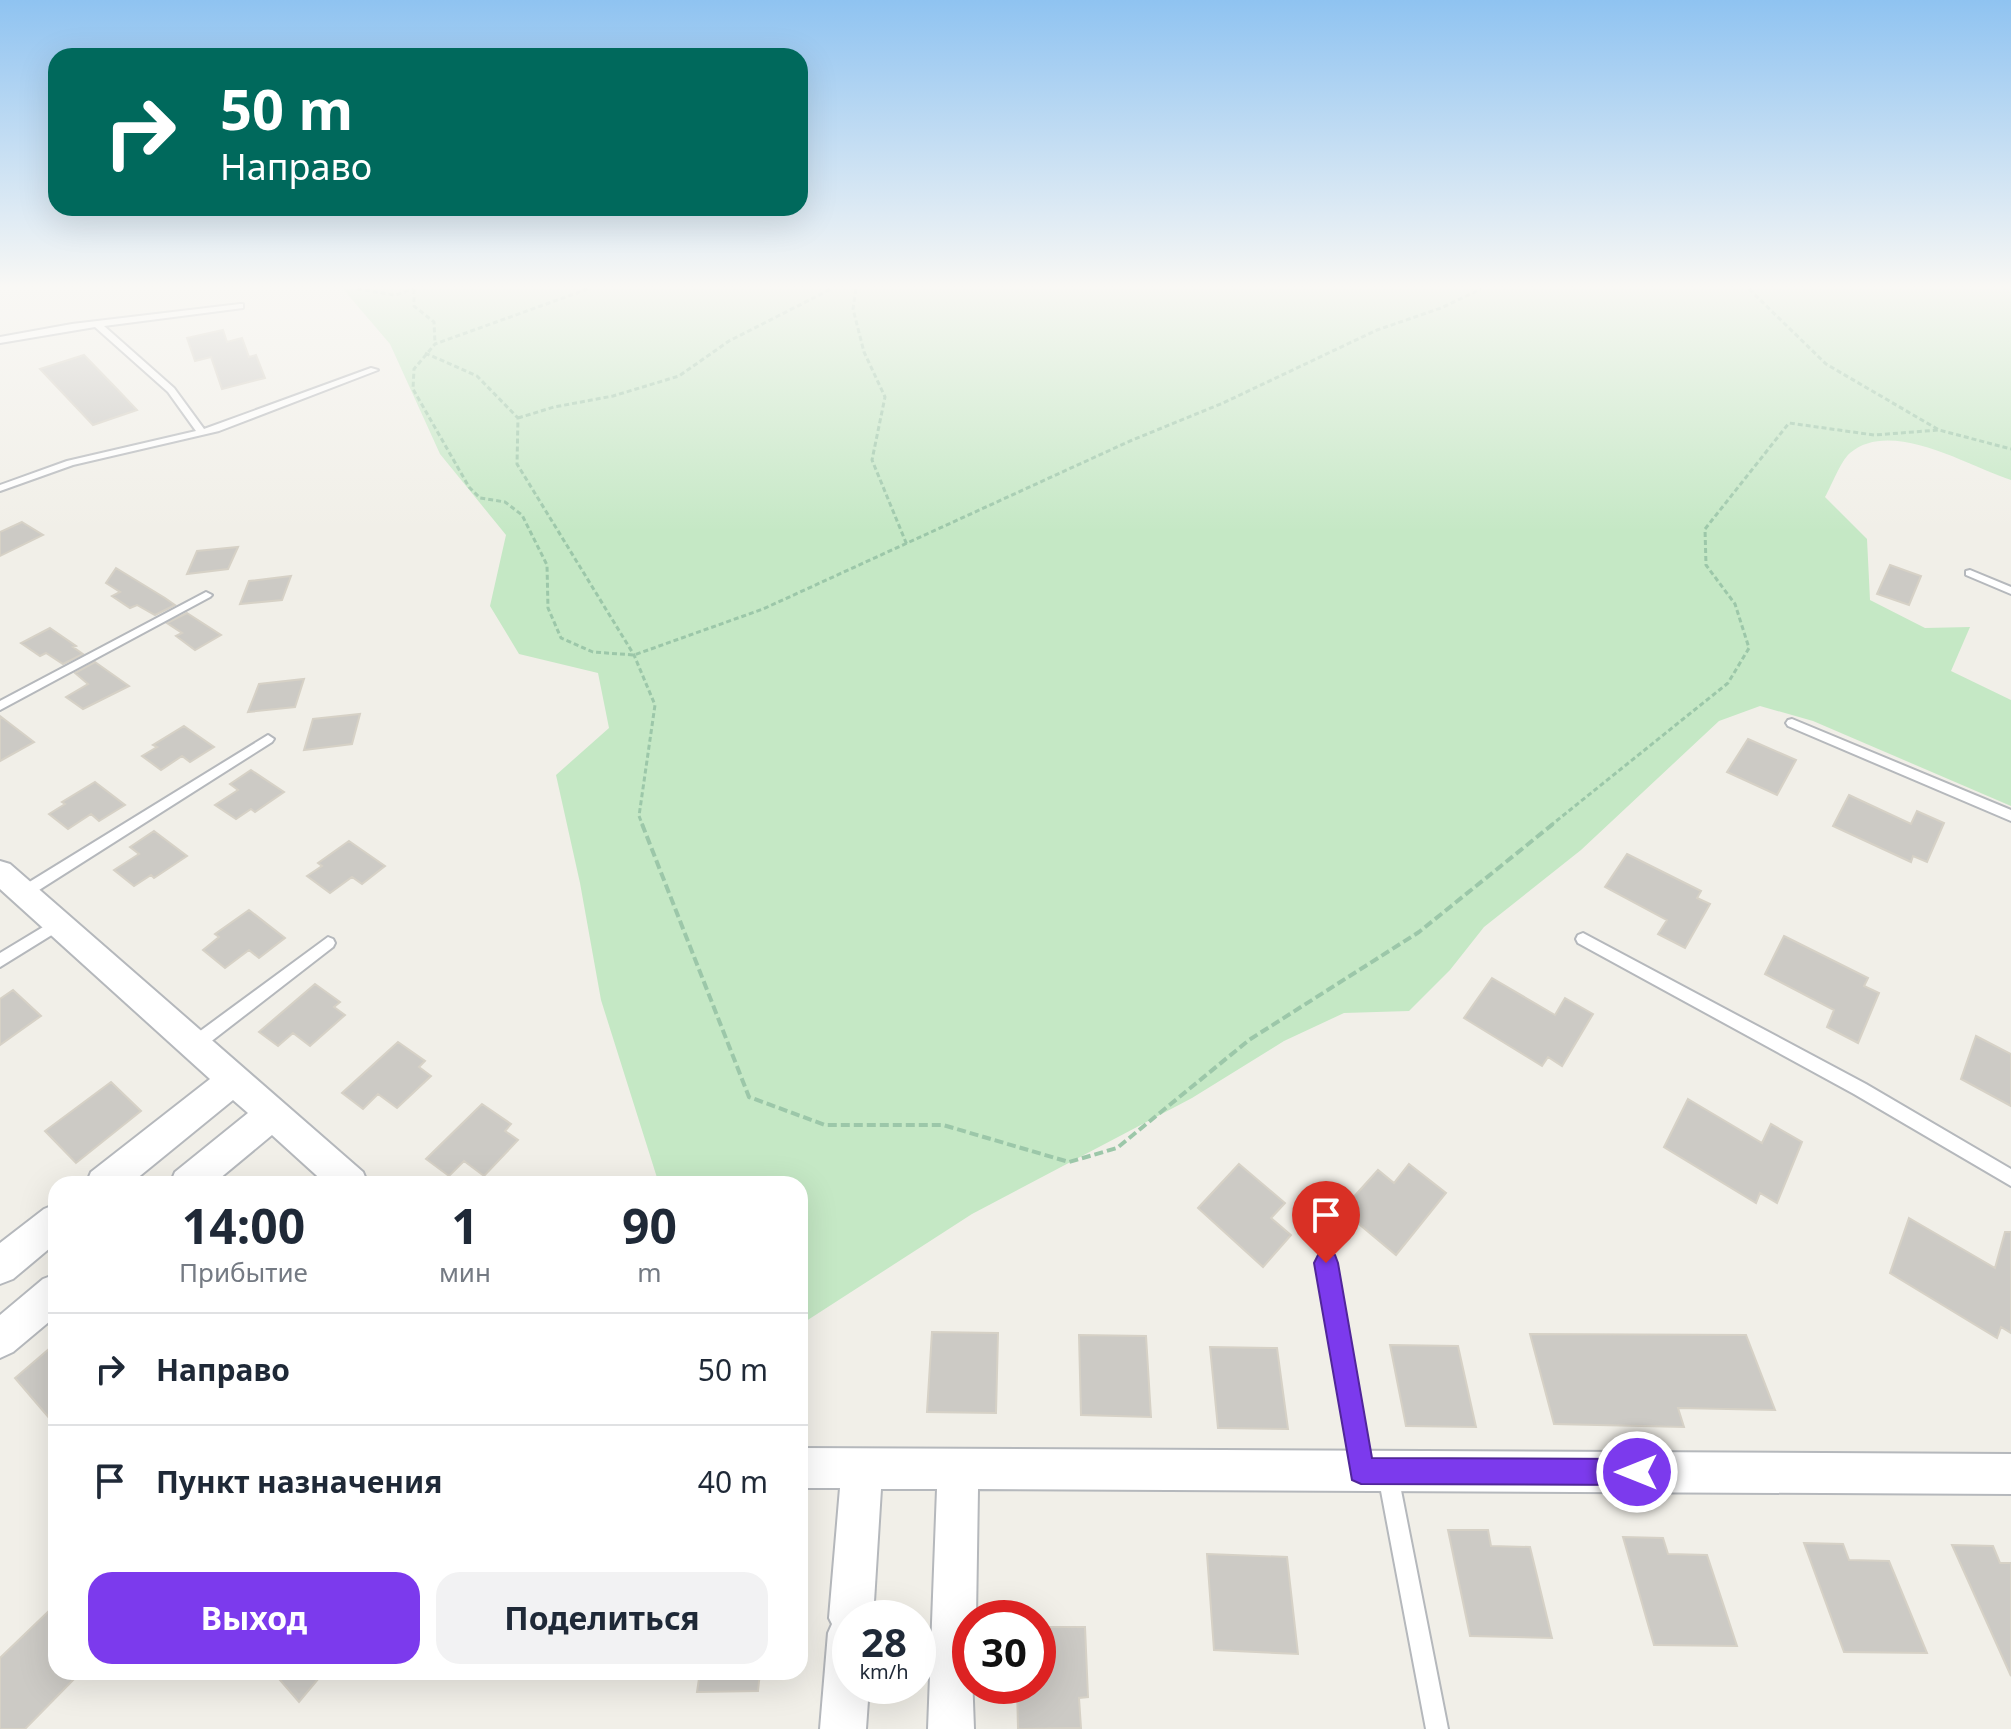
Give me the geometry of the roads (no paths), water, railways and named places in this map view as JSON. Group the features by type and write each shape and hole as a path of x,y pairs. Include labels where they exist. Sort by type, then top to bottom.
{"street":[{"path":"11,882 342,1176"},
{"path":"113,1176 233,1080"},
{"path":"197,1176 272,1114"},
{"path":"0,1266 48,1227"},
{"path":"0,1339 48,1299"},
{"path":"808,1468 2011,1474"},
{"path":"852,1600 862,1469"},
{"path":"951,1729 958,1469"},
{"path":"843,1729 845,1704"}],"lane":[{"path":"148,370 171,390 202,433"},
{"path":"0,488 70,463 202,433 374,370"},
{"path":"1970,573 2011,591"},
{"path":"0,706 206,595"},
{"path":"1792,723 2011,816"},
{"path":"11,882 268,739"},
{"path":"0,961 58,924"},
{"path":"1583,939 1860,1089 2011,1178"},
{"path":"194,1045 328,943"},
{"path":"1326,1263 1437,1729"}]}
